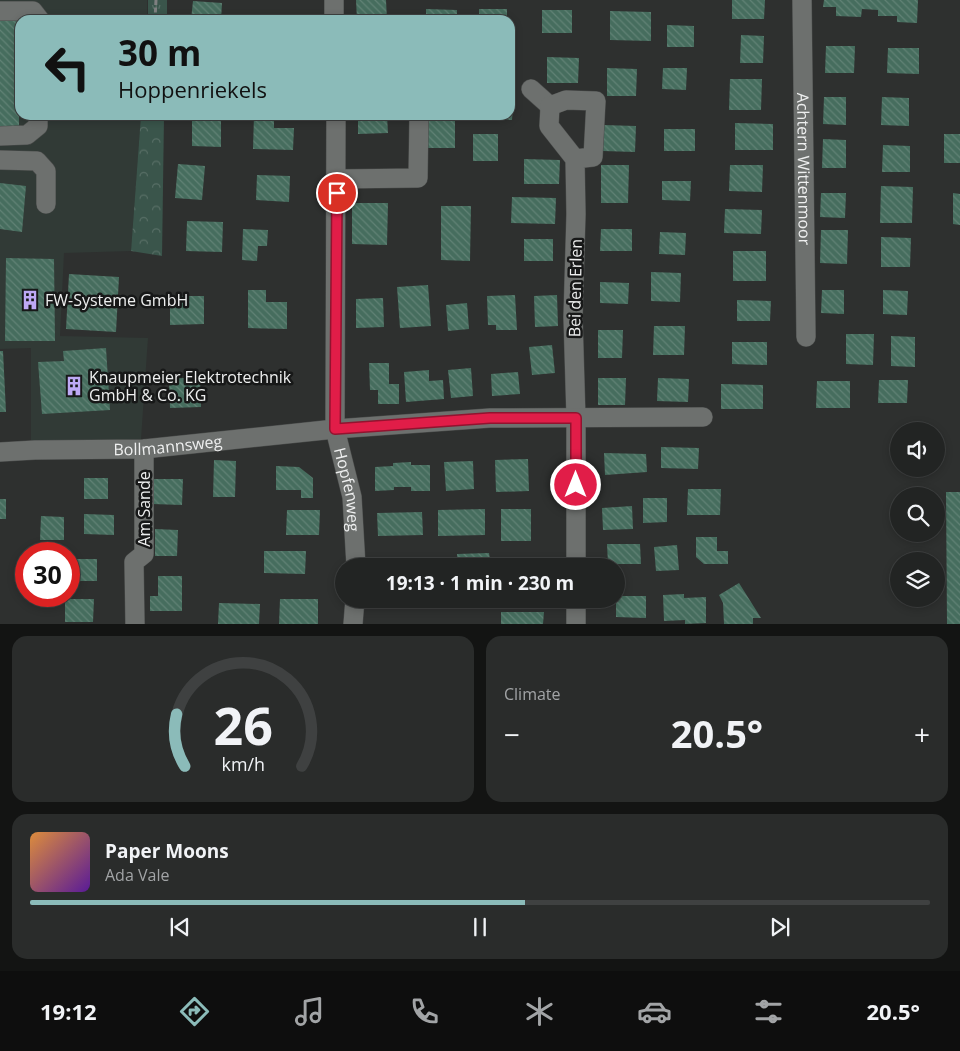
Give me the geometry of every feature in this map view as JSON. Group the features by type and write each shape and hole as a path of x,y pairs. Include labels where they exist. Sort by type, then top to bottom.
{"street":[{"path":"334,0 334,15"},
{"name":"Achtern Wittenmoor","path":"802,0 806,337"},
{"path":"0,11 33,10 36,15"},
{"path":"531,89 550,106"},
{"path":"566,100 596,101 593,157 575,159 549,126 550,106 566,100"},
{"path":"0,136 27,135 38,126 38,120"},
{"name":"Hopfenweg","path":"336,120 335,429 352,497 356,558"},
{"path":"337,179 418,178 419,120"},
{"name":"Bei den Erlen","path":"575,159 576,214 573,317 576,418 576,558"},
{"path":"0,160 37,161 46,171 46,204"},
{"name":"Bollmannsweg","path":"0,452 144,449 335,429 490,418 703,417"},
{"name":"Am Sande","path":"135,624 134,562 144,554 144,449"},
{"path":"353,624 354,608"},
{"path":"576,608 576,624"}],"path":[{"path":"155,15 156,0"}],"shaded area":[{"path":"0,0 147,0 147,15 15,15 15,120 141,120 131,251 64,253 60,336 148,338 141,439 31,446 31,348 0,349"}],"green space":[{"path":"148,0 167,0 167,15 148,15"},
{"path":"141,120 164,120 162,256 131,251"}],"building":[{"path":"356,0 386,0 387,15 357,15"},
{"path":"732,0 765,0 764,19 732,19"},
{"path":"824,0 918,0 917,23 897,22 897,16 878,16 878,10 862,9 861,17 836,16 836,7 823,7"},
{"path":"193,1 222,3 221,15 192,15"},
{"path":"426,9 457,10 457,15 426,15"},
{"path":"479,9 507,9 507,15 479,15"},
{"path":"542,10 572,10 572,33 542,33"},
{"path":"610,11 651,12 651,41 610,40"},
{"path":"0,18 15,18 15,120 19,120 19,130 0,130"},
{"path":"667,25 694,26 694,47 667,47"},
{"path":"741,35 764,36 763,63 740,63"},
{"path":"826,46 855,46 854,73 825,73"},
{"path":"888,48 919,48 919,74 887,73"},
{"path":"547,57 579,58 578,83 547,83"},
{"path":"607,68 637,69 636,96 607,96"},
{"path":"663,68 687,68 686,90 662,89"},
{"path":"730,79 762,79 761,110 729,110"},
{"path":"824,97 846,97 846,125 823,124"},
{"path":"882,97 909,98 909,126 881,125"},
{"path":"192,120 221,120 221,147 192,146"},
{"path":"254,120 274,120 274,128 294,128 293,150 253,149"},
{"path":"358,120 387,120 388,133 358,134"},
{"path":"424,120 455,120 455,148 424,148"},
{"path":"735,123 773,124 773,150 735,150"},
{"path":"603,125 636,126 635,152 603,151"},
{"path":"664,129 695,129 695,151 664,151"},
{"path":"473,134 498,134 498,161 473,161"},
{"path":"944,134 960,134 960,163 944,163"},
{"path":"823,139 846,140 846,168 822,168"},
{"path":"883,145 910,146 910,172 882,172"},
{"path":"524,159 560,160 559,184 524,184"},
{"path":"178,164 205,166 202,200 175,198"},
{"path":"601,165 629,165 628,203 601,203"},
{"path":"730,165 763,165 762,192 729,191"},
{"path":"257,175 290,176 289,202 256,200"},
{"path":"662,181 691,181 690,201 662,200"},
{"path":"0,183 26,186 22,232 0,229"},
{"path":"881,186 913,187 912,223 880,223"},
{"path":"821,193 846,193 845,218 820,217"},
{"path":"953,193 960,194 960,225 953,224"},
{"path":"512,197 556,198 555,224 511,223"},
{"path":"352,203 388,203 387,245 352,244"},
{"path":"441,206 471,206 470,261 441,260"},
{"path":"725,209 762,210 761,234 724,233"},
{"path":"187,221 223,222 222,252 186,251"},
{"path":"243,229 268,230 267,246 258,246 257,261 242,260"},
{"path":"601,229 632,229 632,251 600,251"},
{"path":"821,230 848,230 847,264 820,263"},
{"path":"660,232 686,233 685,255 659,254"},
{"path":"881,237 911,238 910,267 881,267"},
{"path":"524,239 553,239 553,261 524,261"},
{"path":"733,251 766,251 766,281 733,281"},
{"name":"FW-Systeme GmbH","path":"6,258 54,259 55,341 5,341"},
{"path":"651,272 681,273 680,302 651,301"},
{"path":"69,274 119,277 116,332 66,329"},
{"path":"600,282 629,283 628,304 600,303"},
{"path":"428,285 431,326 400,328 397,287"},
{"path":"248,290 266,290 266,302 287,302 287,329 248,328"},
{"path":"822,290 844,290 844,314 821,313"},
{"path":"883,290 908,291 907,315 883,314"},
{"path":"515,295 517,330 496,330 496,325 488,325 487,296"},
{"path":"557,295 558,326 535,327 534,296"},
{"path":"170,296 204,296 204,324 170,325"},
{"path":"383,298 384,327 356,328 356,299"},
{"path":"737,300 771,301 770,321 737,321"},
{"path":"467,303 469,329 448,331 446,305"},
{"path":"654,326 685,326 684,355 653,355"},
{"path":"598,330 623,330 622,358 598,358"},
{"path":"846,334 874,334 873,365 846,364"},
{"path":"891,336 915,337 915,367 891,366"},
{"path":"732,342 767,342 767,365 732,364"},
{"path":"552,345 555,373 532,375 529,347"},
{"name":"Knaupmeier Elektrotechnik GmbH & Co. KG","path":"106,348 110,410 42,414 38,362 64,361 63,351"},
{"path":"0,351 3,351 6,412 0,412"},
{"path":"369,363 389,363 389,384 399,384 399,404 378,404 378,390 370,390"},
{"path":"471,368 473,396 451,398 448,370"},
{"path":"429,370 429,381 443,380 444,399 406,402 404,372"},
{"path":"518,372 520,394 492,396 491,374"},
{"path":"200,377 201,407 170,408 169,379"},
{"path":"598,378 626,378 625,405 598,405"},
{"path":"658,378 689,379 688,402 657,401"},
{"path":"879,380 908,380 907,403 878,403"},
{"path":"817,381 850,381 850,408 816,408"},
{"path":"721,384 763,385 763,409 721,409"},
{"path":"661,447 699,448 698,469 661,468"},
{"path":"604,453 646,454 647,472 605,475"},
{"path":"528,459 529,491 496,492 495,460"},
{"path":"214,460 236,461 235,497 213,497"},
{"path":"473,461 474,489 446,491 444,462"},
{"path":"411,462 411,465 430,465 430,491 411,491 411,487 394,487 394,490 375,491 375,467"},
{"path":"276,466 299,467 313,478 313,498 301,498 301,490 276,490"},
{"path":"84,478 108,478 108,499 84,499"},
{"path":"152,479 183,479 182,505 152,504"},
{"path":"688,489 721,489 720,515 687,515"},
{"path":"946,492 960,492 960,624 947,624"},
{"path":"643,498 667,498 667,522 643,523"},
{"path":"0,499 6,499 6,519 0,519"},
{"path":"632,506 633,529 603,530 602,508"},
{"path":"485,509 485,535 438,536 438,510"},
{"path":"501,509 531,509 531,541 501,541"},
{"path":"287,510 320,510 319,535 286,535"},
{"path":"422,512 423,535 378,536 377,513"},
{"path":"84,514 114,515 114,535 84,534"},
{"path":"41,516 64,517 64,540 40,540"},
{"path":"155,529 178,530 177,556 155,556"},
{"path":"696,537 717,537 717,551 728,551 728,564 704,564 696,557"},
{"path":"607,544 640,544 641,564 625,564 625,558 608,558"},
{"path":"677,545 679,570 656,571 654,547"},
{"path":"264,551 306,551 305,574 264,573"},
{"path":"489,553 490,558 457,558 457,554"},
{"path":"80,559 97,559 97,581 80,581"},
{"path":"158,576 182,576 182,611 150,611 150,596 158,596"},
{"path":"739,583 761,618 753,618 753,624 724,624 723,603 719,595"},
{"path":"684,594 684,598 706,597 706,623 685,624 685,620 664,621 663,595"},
{"path":"625,596 646,596 646,618 616,617 616,608 625,608"},
{"path":"80,599 94,599 93,622 65,622 65,607 80,607"},
{"path":"280,599 318,599 318,624 279,624"},
{"path":"219,603 260,604 259,624 218,624"},
{"path":"501,612 544,612 543,624 501,624"}],"place":[{"name":"FW-Systeme GmbH","path":"30,300"},
{"name":"Knaupmeier Elektrotechnik GmbH & Co. KG","path":"74,386"}],"route":[{"path":"337,193 335,429 490,418 576,418 576,485"}]}
